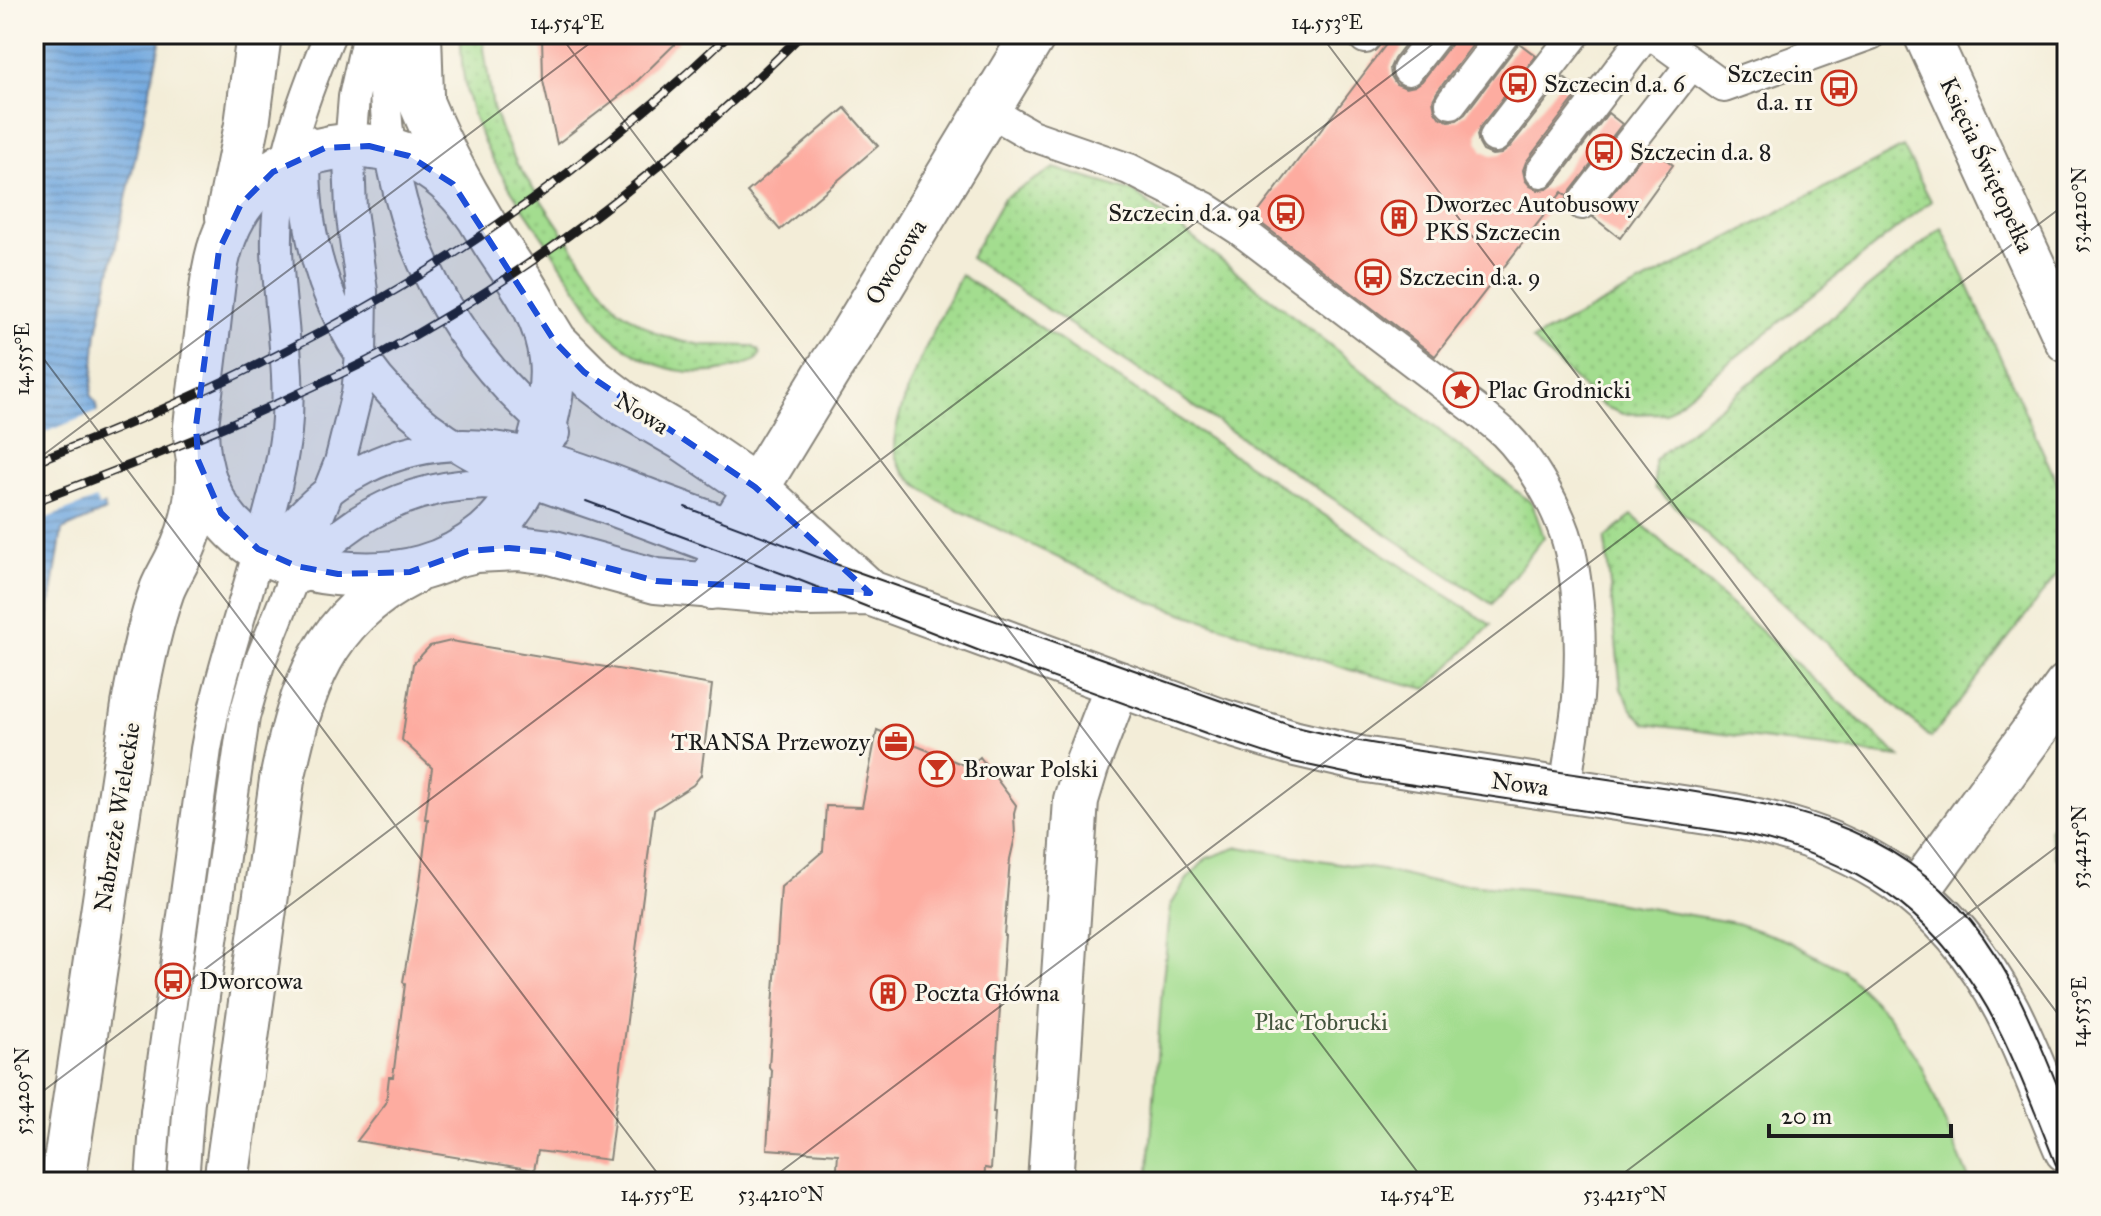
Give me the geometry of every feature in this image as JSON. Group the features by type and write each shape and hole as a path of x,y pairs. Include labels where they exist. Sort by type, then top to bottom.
{"street":[{"path":"225,234 247,125 259,34"},
{"path":"395,34 444,151 480,218"},
{"name":"Owocowa","path":"755,487 853,333 1034,34"},
{"name":"Księcia Świętopełka","path":"1926,34 2067,340"},
{"path":"225,234 252,191 265,178 296,160 325,148 370,148 409,156 435,170 461,193 524,286 543,322 551,357 552,382 532,462 505,514 489,532 465,550 400,578 381,590 352,614 319,661 297,719 282,780 226,1182"},
{"name":"Nabrzeże Wieleckie","path":"63,1182 141,666 165,582 192,526 199,488 198,411 215,270 225,234"},
{"name":"Nowa","path":"543,322 560,347 604,389 755,487 849,584 1220,721 1296,744 1347,757 1734,816 1818,837 1855,854 1916,893 1963,940 1994,986 2015,1025 2067,1150"},
{"path":"198,460 206,487 221,513 242,536 284,560"},
{"path":"723,555 755,487"},
{"name":"Nowa","path":"284,560 338,574 370,575 410,572 440,561 499,548 535,550 656,581 723,555 805,594 849,584"},
{"path":"1050,1182 1076,800 1118,684"},
{"path":"1916,893 2067,686"}],"lane":[{"path":"171,1182 163,1110 163,1058 206,749 232,646 284,560 280,472 287,411 287,370 277,247 280,205 308,128 330,34"},
{"path":"368,34 354,97 370,148 405,215 440,297 501,383 532,462 586,501 723,555 849,584"},
{"path":"329,490 349,431 357,393 362,291 351,210 370,148 386,115 386,34"},
{"path":"426,34 428,94 444,151"},
{"path":"1408,70 1436,34"},
{"path":"1451,103 1504,34"},
{"path":"1495,137 1575,34"},
{"path":"1541,172 1648,34 1724,87 1871,34"},
{"path":"1582,204 1691,65"},
{"path":"988,110 1031,135 1129,169 1206,208 1240,230 1475,409 1504,434 1523,456 1539,480 1565,533 1576,588 1580,670 1565,790"},
{"path":"296,160 317,262 337,314 361,355 397,398 430,428 497,468 532,462 582,469 685,507 723,555"},
{"path":"183,1182 189,1101 240,735 266,646 290,526 329,490 380,461 420,450 456,446"},
{"path":"284,560 323,552 352,526 386,506 434,489 491,484 532,462"},
{"path":"151,1182 167,1029"}],"highlighted area":[{"path":"369,146 409,156 453,184 555,342 584,372 755,487 870,593 656,581 550,552 509,548 468,551 410,572 338,574 296,566 258,549 221,513 198,460 196,426 219,250 241,204 273,172 325,148"}],"green space":[{"path":"461,34 484,34 493,108 517,164 618,309 658,334 680,341 752,346 760,356 755,361 714,372 676,370 640,357 606,332 512,192 485,144 467,93"},
{"path":"1903,147 1931,201 1666,413 1623,414 1603,406 1532,340"},
{"path":"1054,168 1134,192 1532,503 1544,537 1492,604 970,258 1004,198"},
{"path":"1942,228 2067,505 2067,562 1931,738 1655,488 1654,460"},
{"path":"961,275 1491,625 1427,689 1350,670 1150,602 942,502 902,469 895,454 895,437 899,416 918,364"},
{"path":"1632,515 1900,757 1646,724 1633,711 1621,689 1605,539"},
{"path":"2067,805 2067,866 2056,857 2049,830"},
{"name":"Plac Tobrucki","path":"1239,847 1381,870 1427,881 1585,897 1736,923 1788,941 1843,970 1887,1014 1921,1065 1970,1182 1148,1182 1171,905 1187,879 1207,858"}],"water":[{"path":"34,34 162,34 97,332 91,396 96,403 105,511 62,530 34,710"}],"pier":[{"path":"100,405 108,502 99,506 96,499 34,523 34,437 99,411"}],"building":[{"path":"542,34 685,34 630,88 557,144 543,81"},
{"name":"Dworzec Autobusowy PKS Szczecin","path":"1394,34 1413,34 1390,68 1396,84 1406,88 1422,81 1450,45 1454,34 1481,34 1433,100 1439,117 1448,121 1457,120 1465,114 1519,43 1536,56 1480,127 1477,135 1479,144 1483,151 1492,155 1501,154 1509,148 1564,78 1580,91 1526,162 1523,170 1525,180 1538,190 1547,189 1555,183 1608,113 1622,124 1567,196 1562,192 1435,356 1254,218"},
{"path":"845,108 878,146 780,230 747,192"},
{"path":"1650,146 1673,165 1620,238 1593,217"},
{"path":"451,641 712,685 701,775 693,785 654,810 609,1160 538,1151 534,1170 357,1141 386,1103 389,1077 393,1077 403,982 428,819 425,819 432,768 402,740 413,664 430,646"},
{"name":"Poczta Główna","path":"877,730 969,767 980,757 1016,805 1004,935 991,1169 985,1168 984,1182 836,1182 838,1154 767,1149 781,887 823,851 826,806 862,807"}],"tram line":[{"path":"586,501 985,653 1293,762 1368,778 1745,835 1789,846 1829,861 1866,880 1899,903 1929,930 1956,961 2002,1036 2063,1182"},
{"path":"685,507 841,566 1292,726 1400,748 1724,797 1814,817 1857,834 1898,855 1936,884 1971,921 2014,988 2067,1109"}],"railway":[{"path":"34,462 174,404 266,361 399,288 486,233 571,170 653,103 729,34"},
{"path":"34,502 274,404 370,359 437,322 549,249 654,169 705,126 802,34"}],"place":[{"name":"Szczecin d.a. 6","path":"1518,84"},
{"name":"Szczecin d.a. 11","path":"1839,88"},
{"name":"Szczecin d.a. 8","path":"1604,152"},
{"name":"Szczecin d.a. 9a","path":"1286,213"},
{"name":"Dworzec Autobusowy PKS Szczecin","path":"1399,218"},
{"name":"Szczecin d.a. 9","path":"1373,277"},
{"name":"Plac Grodnicki","path":"1461,390"},
{"name":"TRANSA Przewozy","path":"896,742"},
{"name":"Browar Polski","path":"937,769"},
{"name":"Dworcowa","path":"173,981"},
{"name":"Poczta Główna","path":"888,993"}]}
